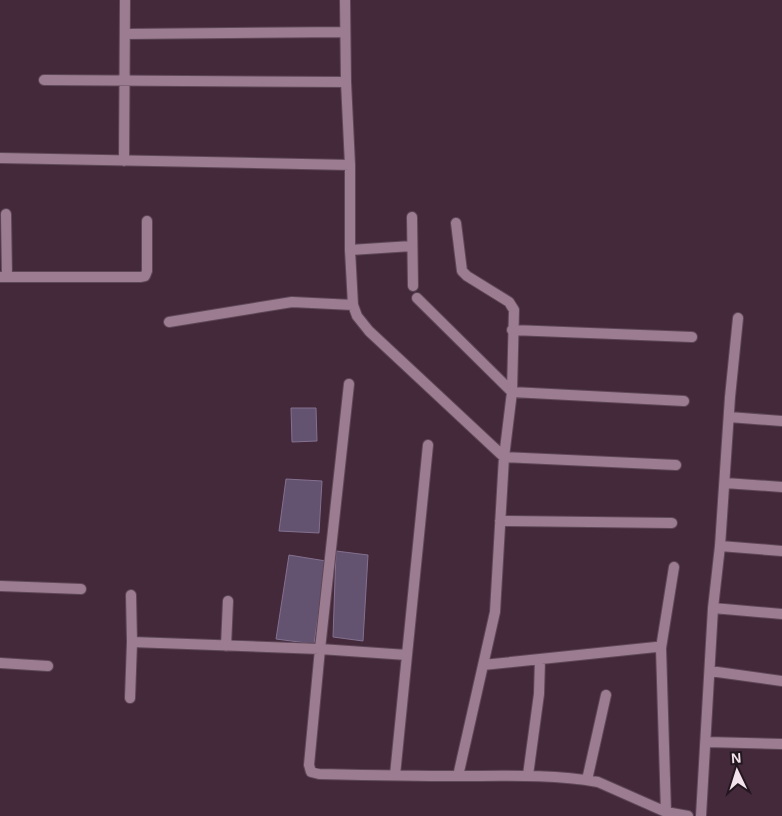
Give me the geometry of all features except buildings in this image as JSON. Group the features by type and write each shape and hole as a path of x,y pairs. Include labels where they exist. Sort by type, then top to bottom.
{"street":[{"path":"124,161 125,0"},
{"path":"344,0 350,165 350,250 353,305 357,316 369,331 504,457 676,465"},
{"path":"125,34 345,32"},
{"path":"44,80 346,82"},
{"path":"0,158 350,165"},
{"path":"6,214 4,277 145,276 147,271 147,222"},
{"path":"412,217 413,286"},
{"path":"456,223 462,271 466,276 513,306 512,392 504,457 495,612 458,776"},
{"path":"350,250 412,246"},
{"path":"417,298 512,392 684,401"},
{"path":"169,322 292,302 353,305"},
{"path":"701,816 713,608 720,546 738,318"},
{"path":"512,330 692,337"},
{"path":"349,384 320,649 309,765 311,772 319,774 458,776 528,775 587,780 598,782 666,812 688,816"},
{"path":"729,417 782,421"},
{"path":"395,775 428,445"},
{"path":"725,483 782,487"},
{"path":"500,521 672,523"},
{"path":"720,546 782,551"},
{"path":"666,812 660,648 674,567"},
{"path":"0,586 81,589"},
{"path":"130,698 132,595"},
{"path":"226,646 228,601"},
{"path":"713,608 782,614"},
{"path":"132,642 320,649 407,655"},
{"path":"483,665 660,648"},
{"path":"528,775 539,694 540,659"},
{"path":"0,663 48,666"},
{"path":"710,671 782,681"},
{"path":"587,780 606,695"},
{"path":"706,742 782,744"}]}
